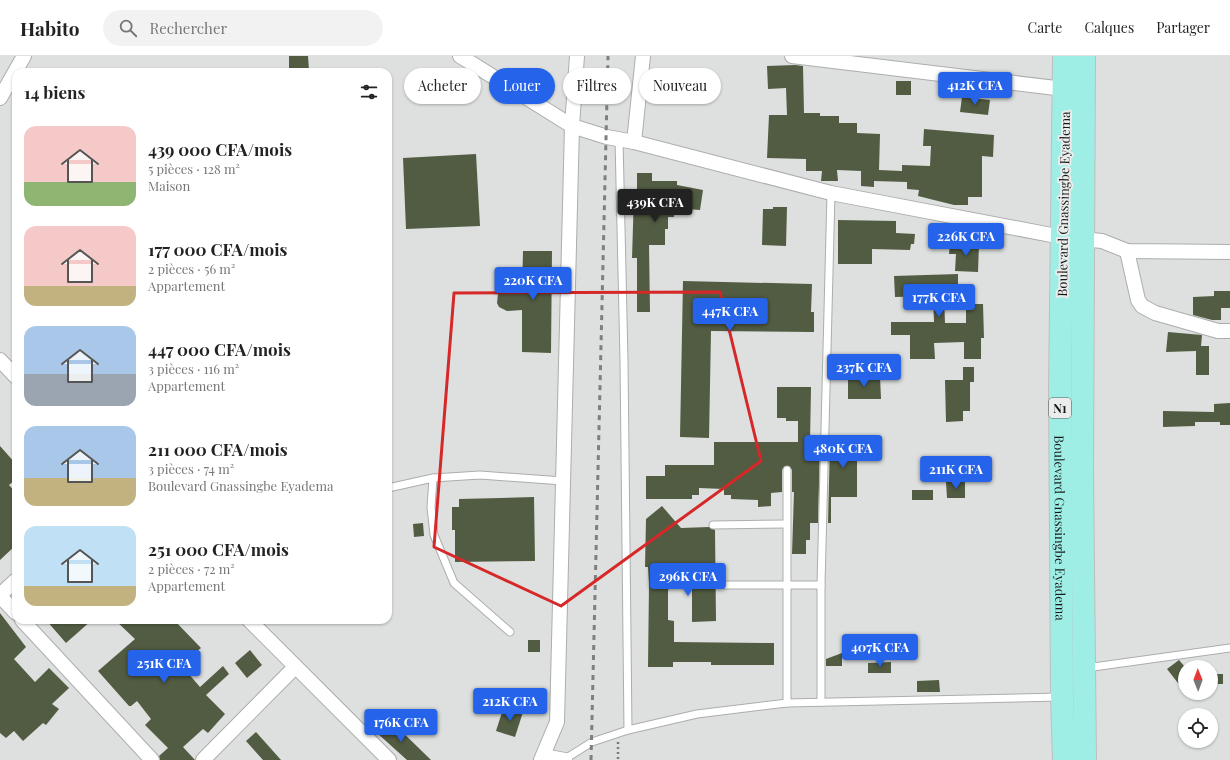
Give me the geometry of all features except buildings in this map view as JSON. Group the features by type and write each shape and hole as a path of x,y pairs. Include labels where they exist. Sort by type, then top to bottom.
{"highway":[{"name":"Boulevard Gnassingbe Eyadema","path":"1064,56 1064,89 1073,238 1085,760"},
{"name":"Boulevard Gnassingbe Eyadema","path":"1064,760 1062,696 1060,391 1073,238 1084,56"}],"street":[{"path":"17,68 24,56"},
{"path":"460,56 572,126 831,193 1073,238 1102,241 1127,251 1230,252"},
{"path":"565,760 542,758 557,722 572,126 577,56"},
{"path":"634,142 643,56"},
{"path":"792,56 1064,89"},
{"path":"0,98 12,77"},
{"path":"1127,251 1138,300 1147,310 1218,331 1230,331"},
{"path":"0,360 12,373"},
{"path":"12,584 0,596 12,609"},
{"path":"26,624 152,760"},
{"path":"253,624 389,760"},
{"path":"203,760 295,667"}],"lane":[{"path":"619,139 624,360 628,730"},
{"path":"822,702 821,585 831,193"},
{"path":"787,470 787,703"},
{"path":"392,487 433,478 480,475 563,481"},
{"path":"433,478 432,507 434,535 454,583 510,632"},
{"path":"713,524 786,524"},
{"path":"726,585 821,585"},
{"path":"1084,668 1127,664 1230,648"},
{"path":"565,760 592,742 628,730 697,714 787,703 1062,696"}],"path":[{"path":"618,734 618,760"}],"highlighted area":[{"path":"720,292 761,461 561,606 434,547 454,293"}],"railway":[{"path":"591,760 608,56"}]}
